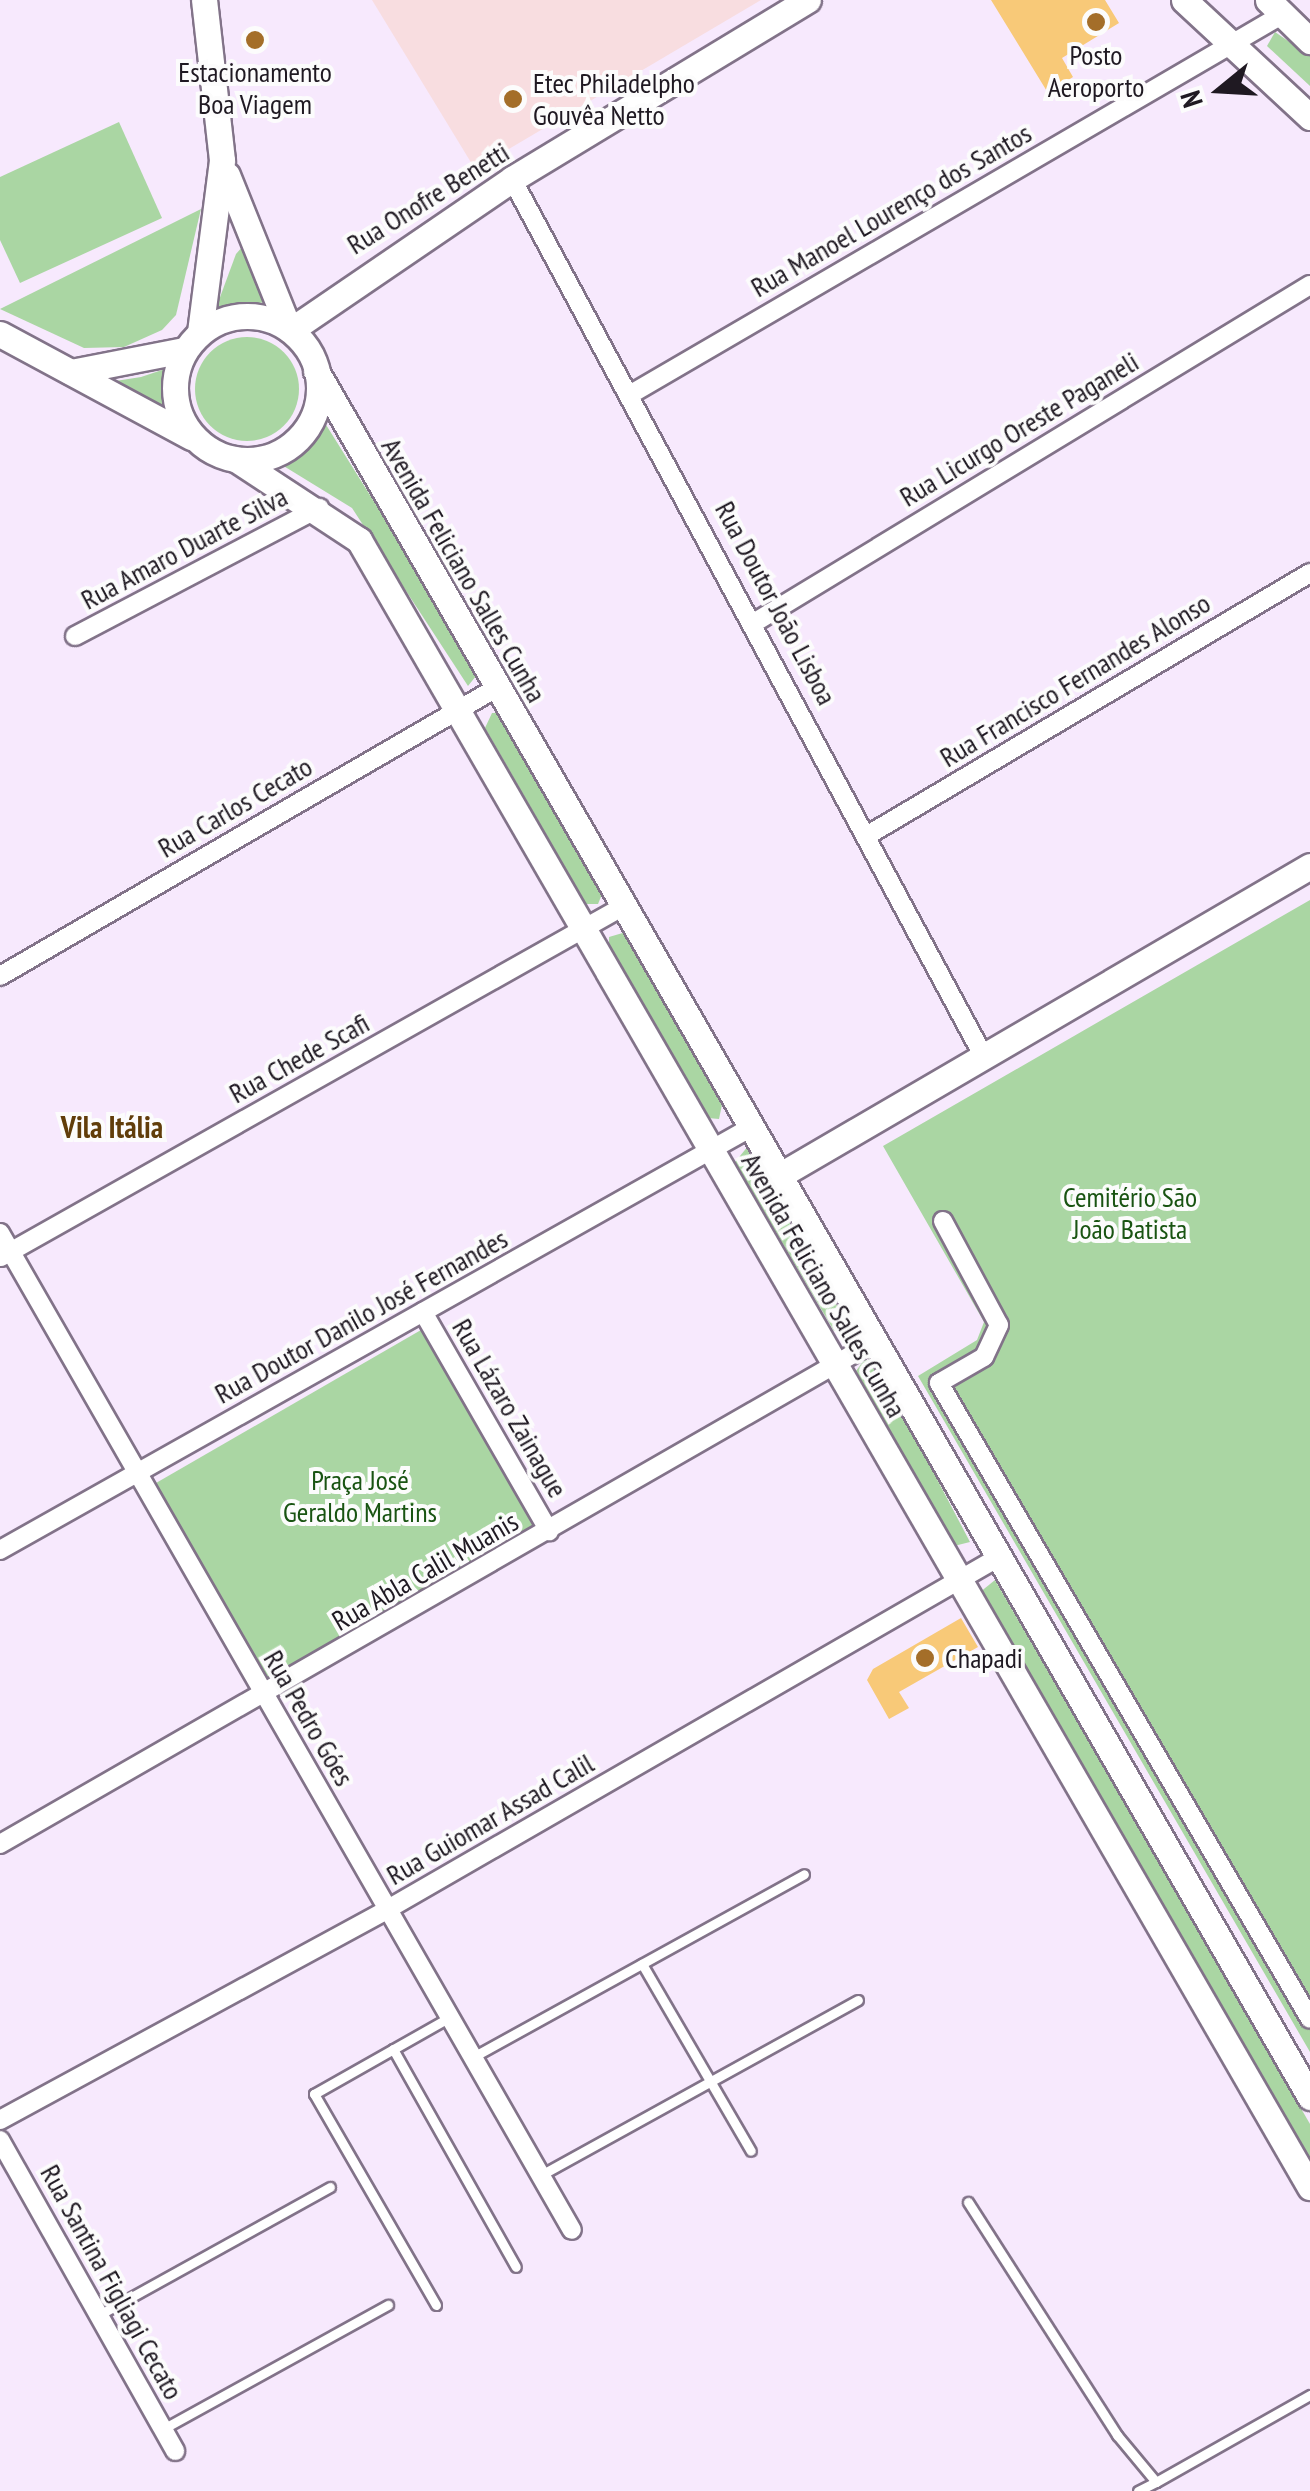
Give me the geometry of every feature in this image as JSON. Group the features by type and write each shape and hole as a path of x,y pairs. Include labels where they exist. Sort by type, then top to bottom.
{"main road":[{"path":"0,334 237,460 284,451 302,436 314,416 316,371 290,329 222,160 204,0"},
{"name":"Rua Onofre Benetti","path":"290,329 512,180 808,0"},
{"path":"1184,0 1310,117"},
{"path":"1275,7 1310,41"},
{"path":"195,440 174,397 192,341 222,160"},
{"path":"71,372 192,341 244,315 290,329"},
{"name":"Avenida Feliciano Salles Cunha","path":"316,371 748,1129 1002,1556 1310,2097"},
{"name":"Avenida Feliciano Salles Cunha","path":"237,460 319,508 360,540 582,930 963,1579 1310,2187"},
{"path":"777,1177 1310,866"}],"street":[{"name":"Rua Manoel Lourenço dos Santos","path":"631,394 1230,44 1275,7"},
{"name":"Rua Doutor João Lisboa","path":"512,180 756,621 984,1056"},
{"name":"Rua Licurgo Oreste Paganeli","path":"756,621 1310,285"},
{"name":"Rua Amaro Duarte Silva","path":"75,636 319,508"},
{"name":"Rua Francisco Fernandes Alonso","path":"868,835 1310,573"},
{"name":"Rua Carlos Cecato","path":"0,976 498,687"},
{"name":"Rua Chede Scafi","path":"5,1254 624,906"},
{"name":"Rua Doutor Danilo José Fernandes","path":"0,1550 748,1129"},
{"path":"943,1221 999,1325 984,1356 939,1383 1310,2019"},
{"name":"Rua Pedro Góes","path":"0,1233 5,1254 138,1473 572,2230"},
{"name":"Rua Lázaro Zainague","path":"423,1312 549,1531"},
{"name":"Rua Abla Calil Muanis","path":"0,1844 264,1696 874,1342"},
{"name":"Rua Guiomar Assad Calil","path":"0,2120 388,1910 1002,1556"},
{"name":"Rua Santina Figliagi Cecato","path":"0,2140 175,2450"}],"lane":[{"path":"473,2058 804,1874"},
{"path":"642,1964 751,2151"},
{"path":"541,2175 858,2000"},
{"path":"436,2306 314,2094 450,2017"},
{"path":"393,2049 516,2267"},
{"path":"99,2315 330,2187"},
{"path":"968,2202 1156,2482"},
{"path":"163,2430 388,2305"},
{"path":"1138,2491 1310,2395"}],"shaded area":[{"name":"Etec Philadelpho Gouvêa Netto","path":"372,0 761,0 475,169"}],"green space":[{"path":"1275,32 1310,56 1310,86 1267,46"},
{"path":"119,122 162,218 20,283 0,240 0,177"},
{"path":"201,209 176,315 162,330 124,347 84,348 0,309"},
{"path":"243,246 268,302 216,308 236,254"},
{"path":"247,337 267,341 284,352 295,369 299,389 295,409 284,426 267,437 247,441 227,437 210,426 199,409 195,389 199,369 210,352 227,341"},
{"path":"165,369 168,419 109,382 141,377"},
{"path":"323,420 480,671 468,686 352,508 282,465"},
{"path":"492,713 500,713 605,887 598,904 586,904 485,728"},
{"name":"Cemitério São João Batista","path":"1310,900 1310,2052 918,1376 977,1340 984,1322 883,1146"},
{"path":"626,932 723,1100 719,1119 708,1118 609,947 609,937"},
{"path":"749,1145 853,1325 851,1332 834,1331 735,1162"},
{"name":"Praça José Geraldo Martins","path":"421,1330 534,1526 267,1679 156,1483"},
{"path":"864,1360 875,1361 970,1542 954,1546 856,1371"},
{"path":"995,1580 1310,2124 1310,2161 979,1593"}],"building":[{"path":"991,0 1105,0 1119,23 1062,58 1073,77 1048,93"},
{"name":"Chapadi","path":"961,1618 978,1647 899,1692 909,1708 889,1719 867,1680 873,1669"}],"place":[{"name":"Posto Aeroporto","path":"1096,22"},
{"name":"Estacionamento Boa Viagem","path":"255,40"},
{"name":"Etec Philadelpho Gouvêa Netto","path":"513,99"},
{"name":"Chapadi","path":"925,1658"}],"district":[{"name":"Vila Itália","path":"112,1127"}]}
